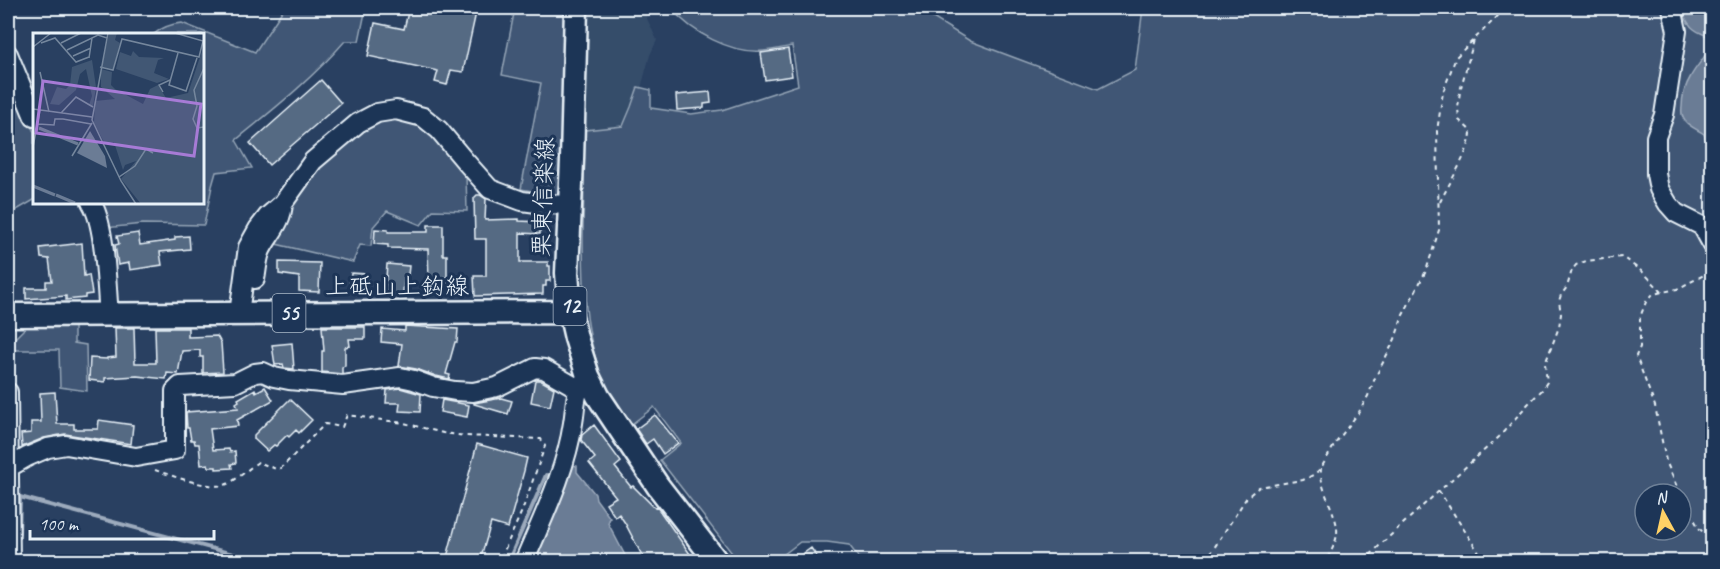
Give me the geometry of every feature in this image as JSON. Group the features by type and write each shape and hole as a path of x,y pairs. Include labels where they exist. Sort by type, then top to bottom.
{"main road":[{"name":"栗東信楽線","path":"576,8 573,160 567,273 570,312 583,382 598,396 658,486 717,561"},
{"name":"上砥山上鈎線","path":"8,315 570,312"}],"street":[{"path":"1672,8 1677,31 1664,115 1656,137 1656,174 1659,189 1668,204 1676,213 1702,226 1713,244"},
{"path":"8,54 33,115"},
{"path":"245,314 248,248 268,216 283,203 313,161 358,123 377,113 396,110 423,117 439,130 490,189 522,201 570,205"},
{"path":"92,204 100,228 109,315"},
{"path":"8,468 48,448 66,445 136,457 175,450 175,392 180,386 235,383 255,373 263,372 289,380 343,385 400,377 434,387 473,392 497,387 535,368 544,369 583,382 565,459 524,561"},
{"path":"8,392 10,561"}],"path":[{"path":"1325,561 1337,534 1320,478 1322,468 1335,444 1368,396 1395,339 1403,315 1426,271 1439,231 1437,131 1442,100 1456,57 1506,8"},
{"path":"1439,204 1472,138 1471,131 1459,120 1458,108 1464,73 1474,40"},
{"path":"1364,561 1499,437 1542,390 1547,382 1545,363 1559,327 1561,314 1559,301 1576,265 1586,261 1622,257 1644,273 1662,292"},
{"path":"1675,482 1666,461 1655,406 1636,356 1640,347 1640,317 1646,302 1653,294 1677,289 1704,275 1713,274"},
{"path":"136,457 148,467 171,476 217,487 227,484 258,462 276,469 281,468 325,424 342,427 347,415 404,423 466,436 541,439 545,446 522,511 499,561"},
{"path":"1205,561 1247,497 1259,487 1303,480 1322,468"},
{"path":"1439,491 1485,561"},
{"path":"1693,518 1699,528 1713,542"}],"shaded area":[{"path":"284,8 366,8 359,41 345,41 306,81 236,140 252,168 216,172 204,225 143,224 105,228 98,204 204,204 204,33 155,33 167,26 182,23 255,52"},
{"path":"515,8 567,8 563,186 559,193 554,195 521,189 541,83 502,75"},
{"path":"599,8 642,8 657,40 650,55 641,88 638,87 623,126 585,130 589,13"},
{"path":"671,8 917,8 970,41 1098,89 1135,70 1143,8 1712,8 1712,561 862,562 849,545 800,542 775,561 738,561 660,460 681,443 654,407 629,426 599,369 587,317 583,245 585,130 623,126 638,87 651,90 651,108 691,114 722,110 798,85 792,46 763,51 738,49 713,40 689,25"},
{"path":"1681,8 1712,8 1712,39 1692,27"},
{"path":"1712,39 1712,173 1704,134 1687,123 1682,111 1683,95 1687,84 1711,45"},
{"path":"8,79 33,130 33,201 8,215"},
{"path":"390,116 416,121 438,139 466,175 467,211 433,210 421,225 387,211 373,227 371,246 360,245 353,262 276,244 274,240 300,190 312,173 361,127"},
{"path":"27,326 74,326 74,343 86,345 87,391 60,387 59,350 14,350 14,339"},
{"path":"572,465 577,466 577,472 595,494 596,499 610,518 608,523 628,561 533,562"}],"building":[{"path":"409,8 477,8 463,72 451,70 447,85 435,82 438,71 368,56 375,23 404,29"},
{"path":"788,49 792,76 765,80 761,53"},
{"path":"321,80 341,103 269,165 250,143"},
{"path":"710,92 711,103 704,104 704,108 677,110 676,95"},
{"path":"477,195 486,199 485,220 519,219 519,221 540,222 540,234 520,233 520,262 548,262 550,281 546,281 546,286 543,286 543,294 475,296 474,276 486,276 486,239 475,239 474,198"},
{"path":"428,225 443,225 443,255 447,255 447,283 429,283 428,249 388,248 388,245 374,244 375,229 388,230 388,232 428,232"},
{"path":"138,233 140,245 189,236 190,249 160,252 162,265 130,270 129,263 118,265 115,245 119,244 117,236"},
{"path":"82,243 84,276 89,275 92,294 85,295 85,298 66,300 66,296 26,299 26,288 46,288 46,281 52,281 49,259 41,258 40,248"},
{"path":"279,262 320,263 319,292 299,291 299,277 279,274"},
{"path":"387,264 409,266 408,275 404,275 403,295 385,291"},
{"path":"351,273 367,274 367,284 350,284"},
{"path":"405,326 458,329 457,342 455,342 446,374 450,375 449,379 399,366 402,344 381,342 382,329 405,331"},
{"path":"322,327 365,327 365,339 349,339 350,346 345,347 345,366 342,367 342,374 322,372 322,351 324,351"},
{"path":"115,328 134,328 135,363 156,363 155,328 188,328 188,337 217,336 221,343 223,372 203,373 203,357 200,357 200,350 182,351 178,374 167,373 166,379 137,376 105,378 105,382 89,380 90,358 116,357"},
{"path":"292,343 294,369 284,368 283,364 275,365 272,345"},
{"path":"535,380 540,380 554,388 550,406 531,402"},
{"path":"265,387 273,400 237,420 238,426 210,429 213,450 235,451 236,463 231,464 232,468 216,469 216,467 209,467 208,464 201,465 199,444 191,440 189,428 187,428 186,412 238,408 236,403 238,399 255,389 256,392"},
{"path":"400,388 421,394 420,412 399,411 400,403 386,403 387,390"},
{"path":"55,392 57,424 74,424 74,429 98,429 99,420 133,425 131,444 65,434 44,438 22,447 21,434 31,433 31,422 41,422 40,393"},
{"path":"501,398 512,401 508,414 474,404 474,403"},
{"path":"290,399 312,420 299,433 296,430 289,437 287,435 267,451 254,439 254,435"},
{"path":"442,400 469,405 467,417 440,412"},
{"path":"655,415 678,443 663,454 653,439 646,444 636,429"},
{"path":"594,425 621,462 615,467 631,487 633,486 655,508 657,507 695,561 645,561 619,514 615,517 606,503 616,497 589,463 595,458 581,440 582,435"},
{"path":"477,444 527,458 524,471 508,528 491,523 480,561 446,561"},
{"path":"811,548 820,561 793,561"}],"waterway":[{"path":"508,562 546,475 553,476"},
{"path":"17,533 19,533 20,497 263,562"}]}
